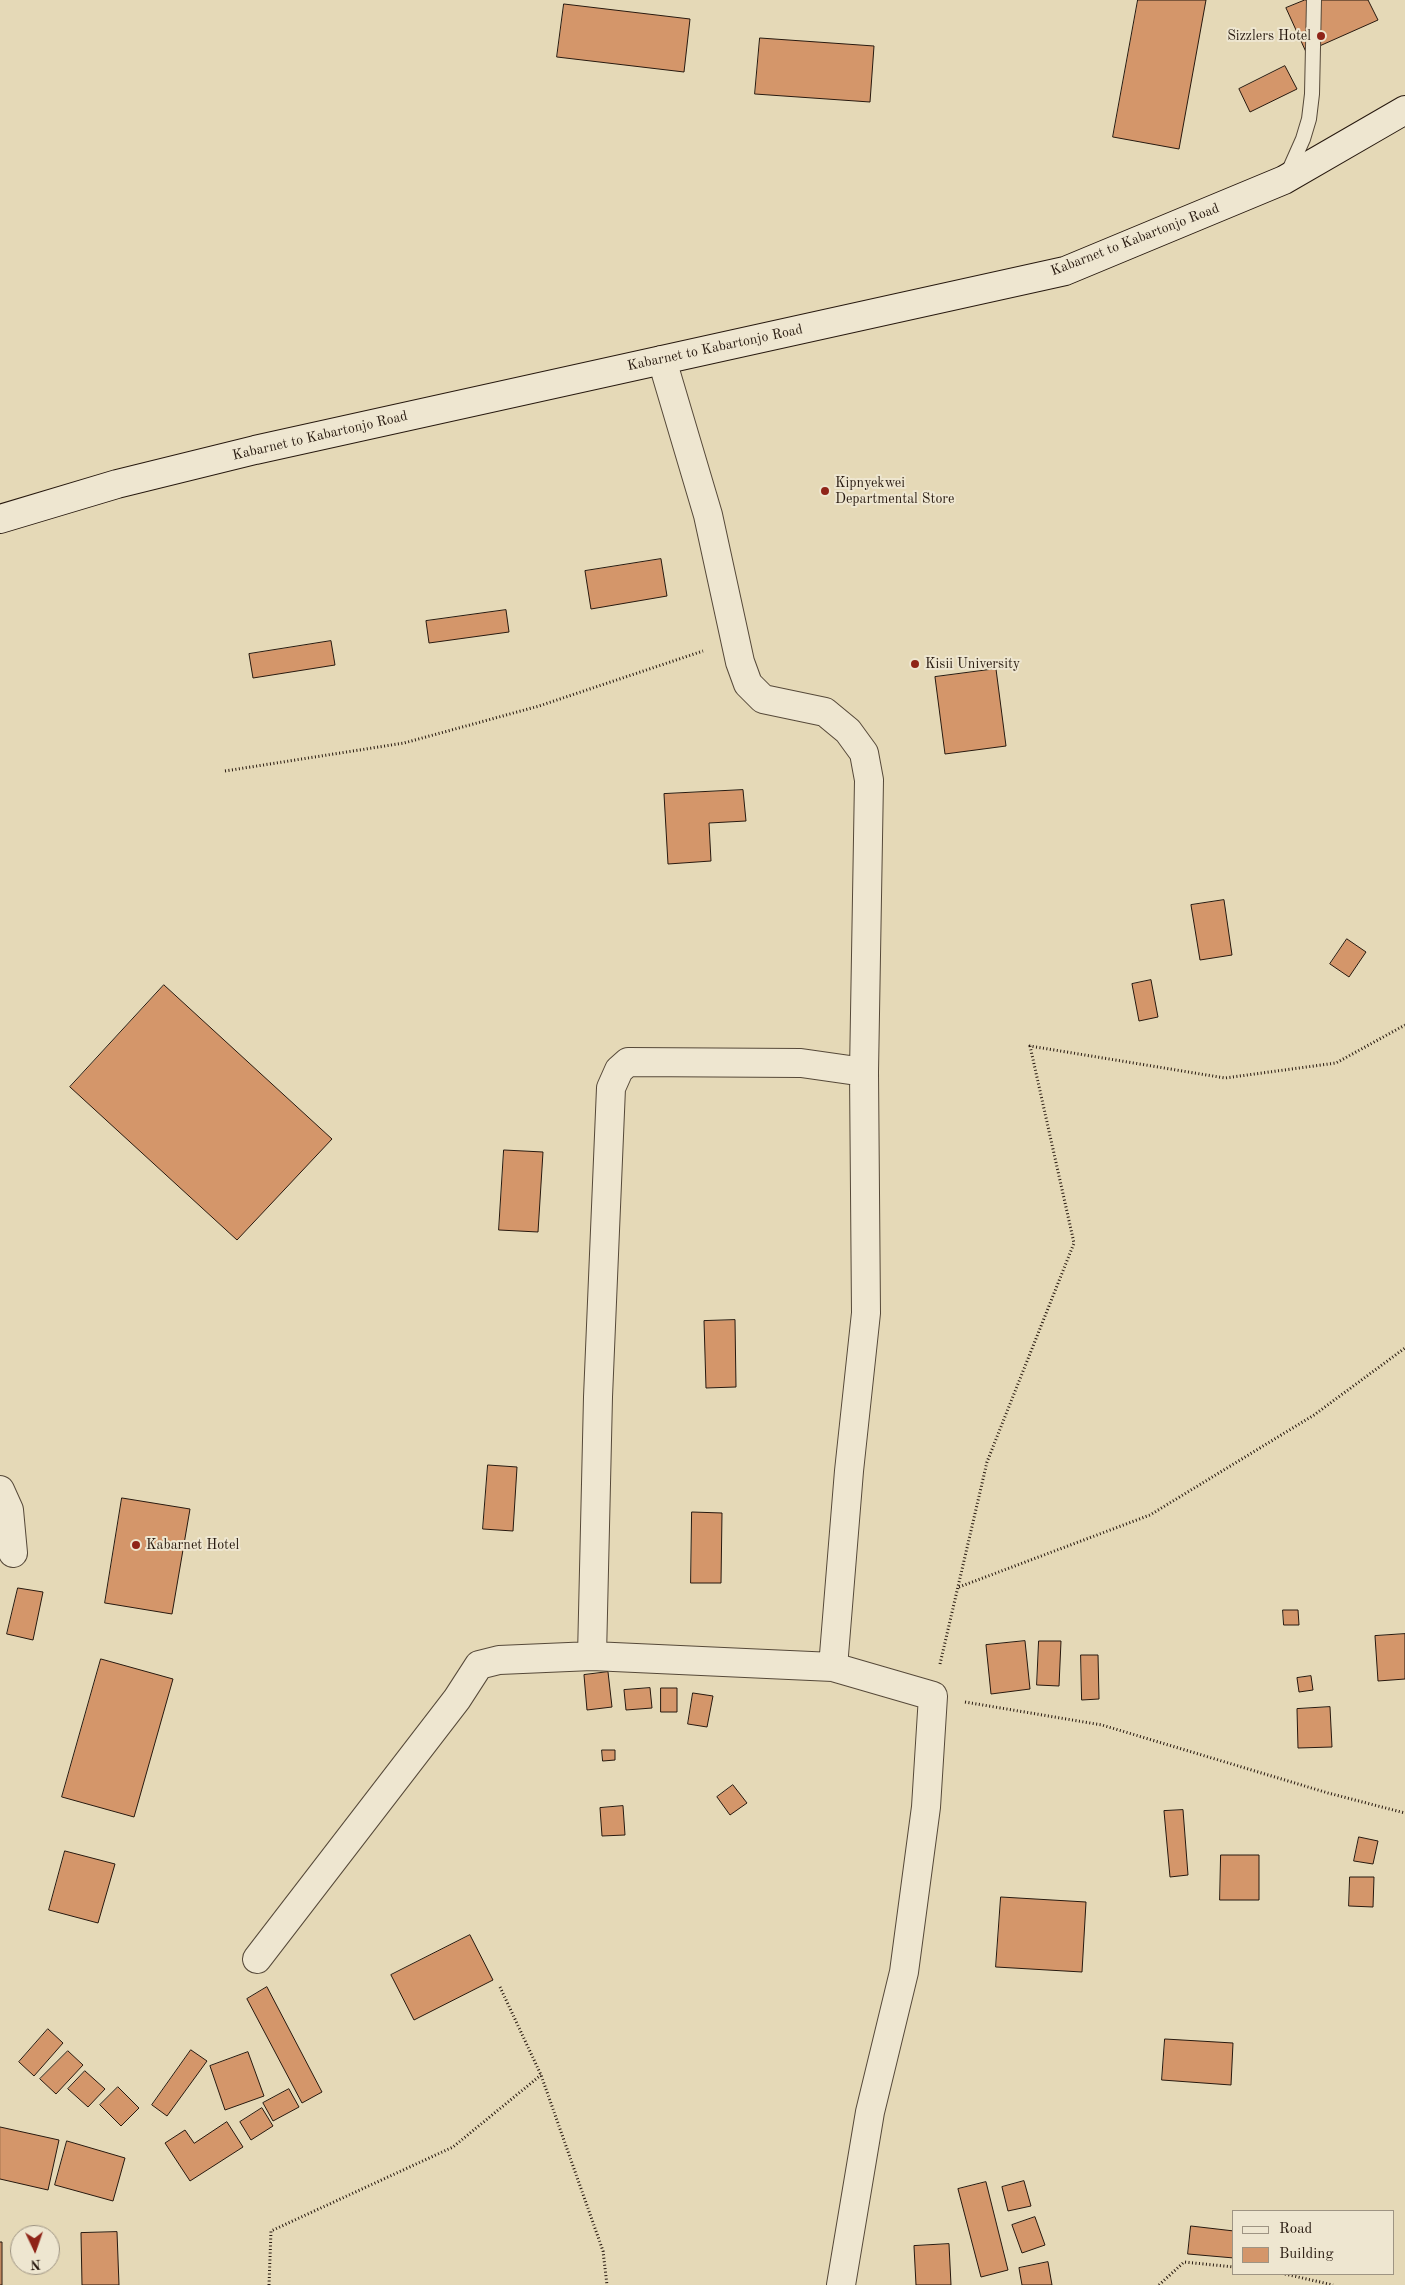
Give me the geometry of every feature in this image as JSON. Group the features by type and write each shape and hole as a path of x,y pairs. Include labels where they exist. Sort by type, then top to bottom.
{"street":[{"name":"Kabarnet to Kabartonjo Road","path":"0,519 117,484 255,450 1065,271 1284,180 1405,110"},
{"path":"662,360 708,515 738,641 740,662 748,684 763,699 826,712 848,731 864,753 869,780 864,1072 866,1313 849,1471 833,1667"},
{"path":"592,1656 598,1397 611,1088 619,1070 628,1062 800,1063 864,1072"},
{"path":"0,1490 9,1510 13,1553"},
{"path":"257,1959 457,1698 479,1665 499,1660 592,1656 833,1667 932,1696 926,1807 904,1972 870,2112 841,2285"}],"lane":[{"path":"1284,180 1302,140 1309,118 1312,94 1314,0"}],"path":[{"path":"225,770 404,743 539,706 686,656 738,641"},
{"path":"1405,1025 1336,1063 1225,1078 1030,1046 1074,1242 987,1462 932,1696 1102,1725 1328,1793 1405,1813"},
{"path":"958,1587 1150,1515 1314,1415 1405,1348"},
{"path":"500,1987 541,2075 603,2251 606,2285"},
{"path":"269,2285 271,2231 453,2147 541,2075"},
{"path":"1159,2285 1184,2262 1232,2267"},
{"path":"1289,2275 1333,2285"}],"building":[{"path":"1138,0 1206,0 1179,149 1113,137"},
{"name":"Sizzlers Hotel","path":"1305,0 1368,0 1378,20 1306,52 1286,8"},
{"path":"564,4 690,19 684,72 557,57"},
{"path":"760,38 874,46 870,102 755,94"},
{"path":"1285,66 1297,89 1250,112 1239,89"},
{"path":"661,559 667,596 591,609 585,571"},
{"path":"506,610 509,632 429,643 426,621"},
{"path":"331,641 335,665 253,678 249,654"},
{"path":"996,669 1006,746 945,754 935,677"},
{"path":"743,790 746,821 709,823 711,861 668,864 664,794"},
{"path":"1224,900 1232,955 1200,960 1191,905"},
{"path":"1347,939 1366,952 1349,977 1330,964"},
{"path":"1151,980 1158,1017 1139,1021 1132,984"},
{"path":"164,985 332,1139 237,1240 70,1087"},
{"path":"504,1150 543,1152 538,1232 499,1230"},
{"path":"735,1320 736,1387 706,1388 704,1321"},
{"path":"488,1465 517,1467 513,1531 483,1529"},
{"path":"122,1498 190,1509 172,1614 105,1603"},
{"path":"692,1512 722,1513 721,1583 691,1583"},
{"path":"18,1588 43,1592 33,1640 7,1634"},
{"path":"1283,1610 1298,1610 1299,1625 1284,1625"},
{"path":"1405,1634 1405,1679 1378,1681 1375,1636"},
{"path":"1025,1641 1030,1689 991,1694 986,1645"},
{"path":"1039,1641 1061,1641 1059,1686 1037,1685"},
{"path":"1081,1655 1098,1655 1099,1699 1082,1700"},
{"path":"101,1659 173,1679 134,1817 62,1797"},
{"path":"608,1672 612,1707 587,1710 584,1675"},
{"path":"1311,1676 1313,1690 1299,1692 1297,1678"},
{"path":"650,1688 652,1708 626,1710 624,1690"},
{"path":"661,1688 677,1688 677,1712 661,1712"},
{"path":"693,1693 713,1696 707,1727 688,1724"},
{"path":"1330,1707 1332,1747 1298,1748 1297,1709"},
{"path":"602,1750 615,1750 615,1760 603,1761"},
{"path":"733,1785 747,1803 730,1815 717,1797"},
{"path":"623,1806 625,1835 602,1836 600,1808"},
{"path":"1183,1810 1188,1875 1170,1877 1164,1811"},
{"path":"1359,1837 1378,1841 1373,1864 1354,1861"},
{"path":"65,1851 115,1864 98,1923 49,1910"},
{"path":"1221,1855 1259,1855 1259,1900 1220,1900"},
{"path":"1350,1877 1374,1877 1373,1907 1349,1906"},
{"path":"1001,1897 1086,1902 1082,1972 996,1967"},
{"path":"470,1935 493,1980 414,2020 391,1975"},
{"path":"267,1987 322,2092 302,2103 247,1999"},
{"path":"48,2029 63,2043 34,2076 19,2062"},
{"path":"1165,2039 1233,2043 1231,2085 1162,2080"},
{"path":"191,2050 207,2061 167,2116 152,2105"},
{"path":"68,2051 83,2065 56,2094 40,2079"},
{"path":"248,2052 264,2096 225,2110 210,2066"},
{"path":"85,2071 105,2089 88,2107 68,2089"},
{"path":"118,2087 139,2108 121,2126 100,2105"},
{"path":"289,2089 299,2107 273,2121 263,2103"},
{"path":"262,2108 273,2126 251,2140 240,2122"},
{"path":"227,2122 243,2147 190,2181 165,2143 185,2130 194,2143"},
{"path":"0,2127 59,2140 48,2190 0,2179"},
{"path":"67,2141 125,2158 113,2201 55,2185"},
{"path":"1024,2181 1031,2206 1008,2211 1002,2187"},
{"path":"986,2182 1008,2270 981,2277 958,2189"},
{"path":"1035,2217 1045,2245 1022,2253 1012,2225"},
{"path":"1191,2226 1232,2231 1232,2258 1188,2254"},
{"path":"117,2232 119,2285 82,2285 81,2233"},
{"path":"0,2242 2,2242 2,2285 0,2285"},
{"path":"949,2244 951,2285 916,2285 914,2246"},
{"path":"1048,2262 1052,2285 1022,2285 1019,2268"}],"place":[{"name":"Sizzlers Hotel","path":"1321,36"},
{"name":"Kipnyekwei Departmental Store","path":"825,491"},
{"name":"Kisii University","path":"915,664"},
{"name":"Kabarnet Hotel","path":"136,1545"}]}
